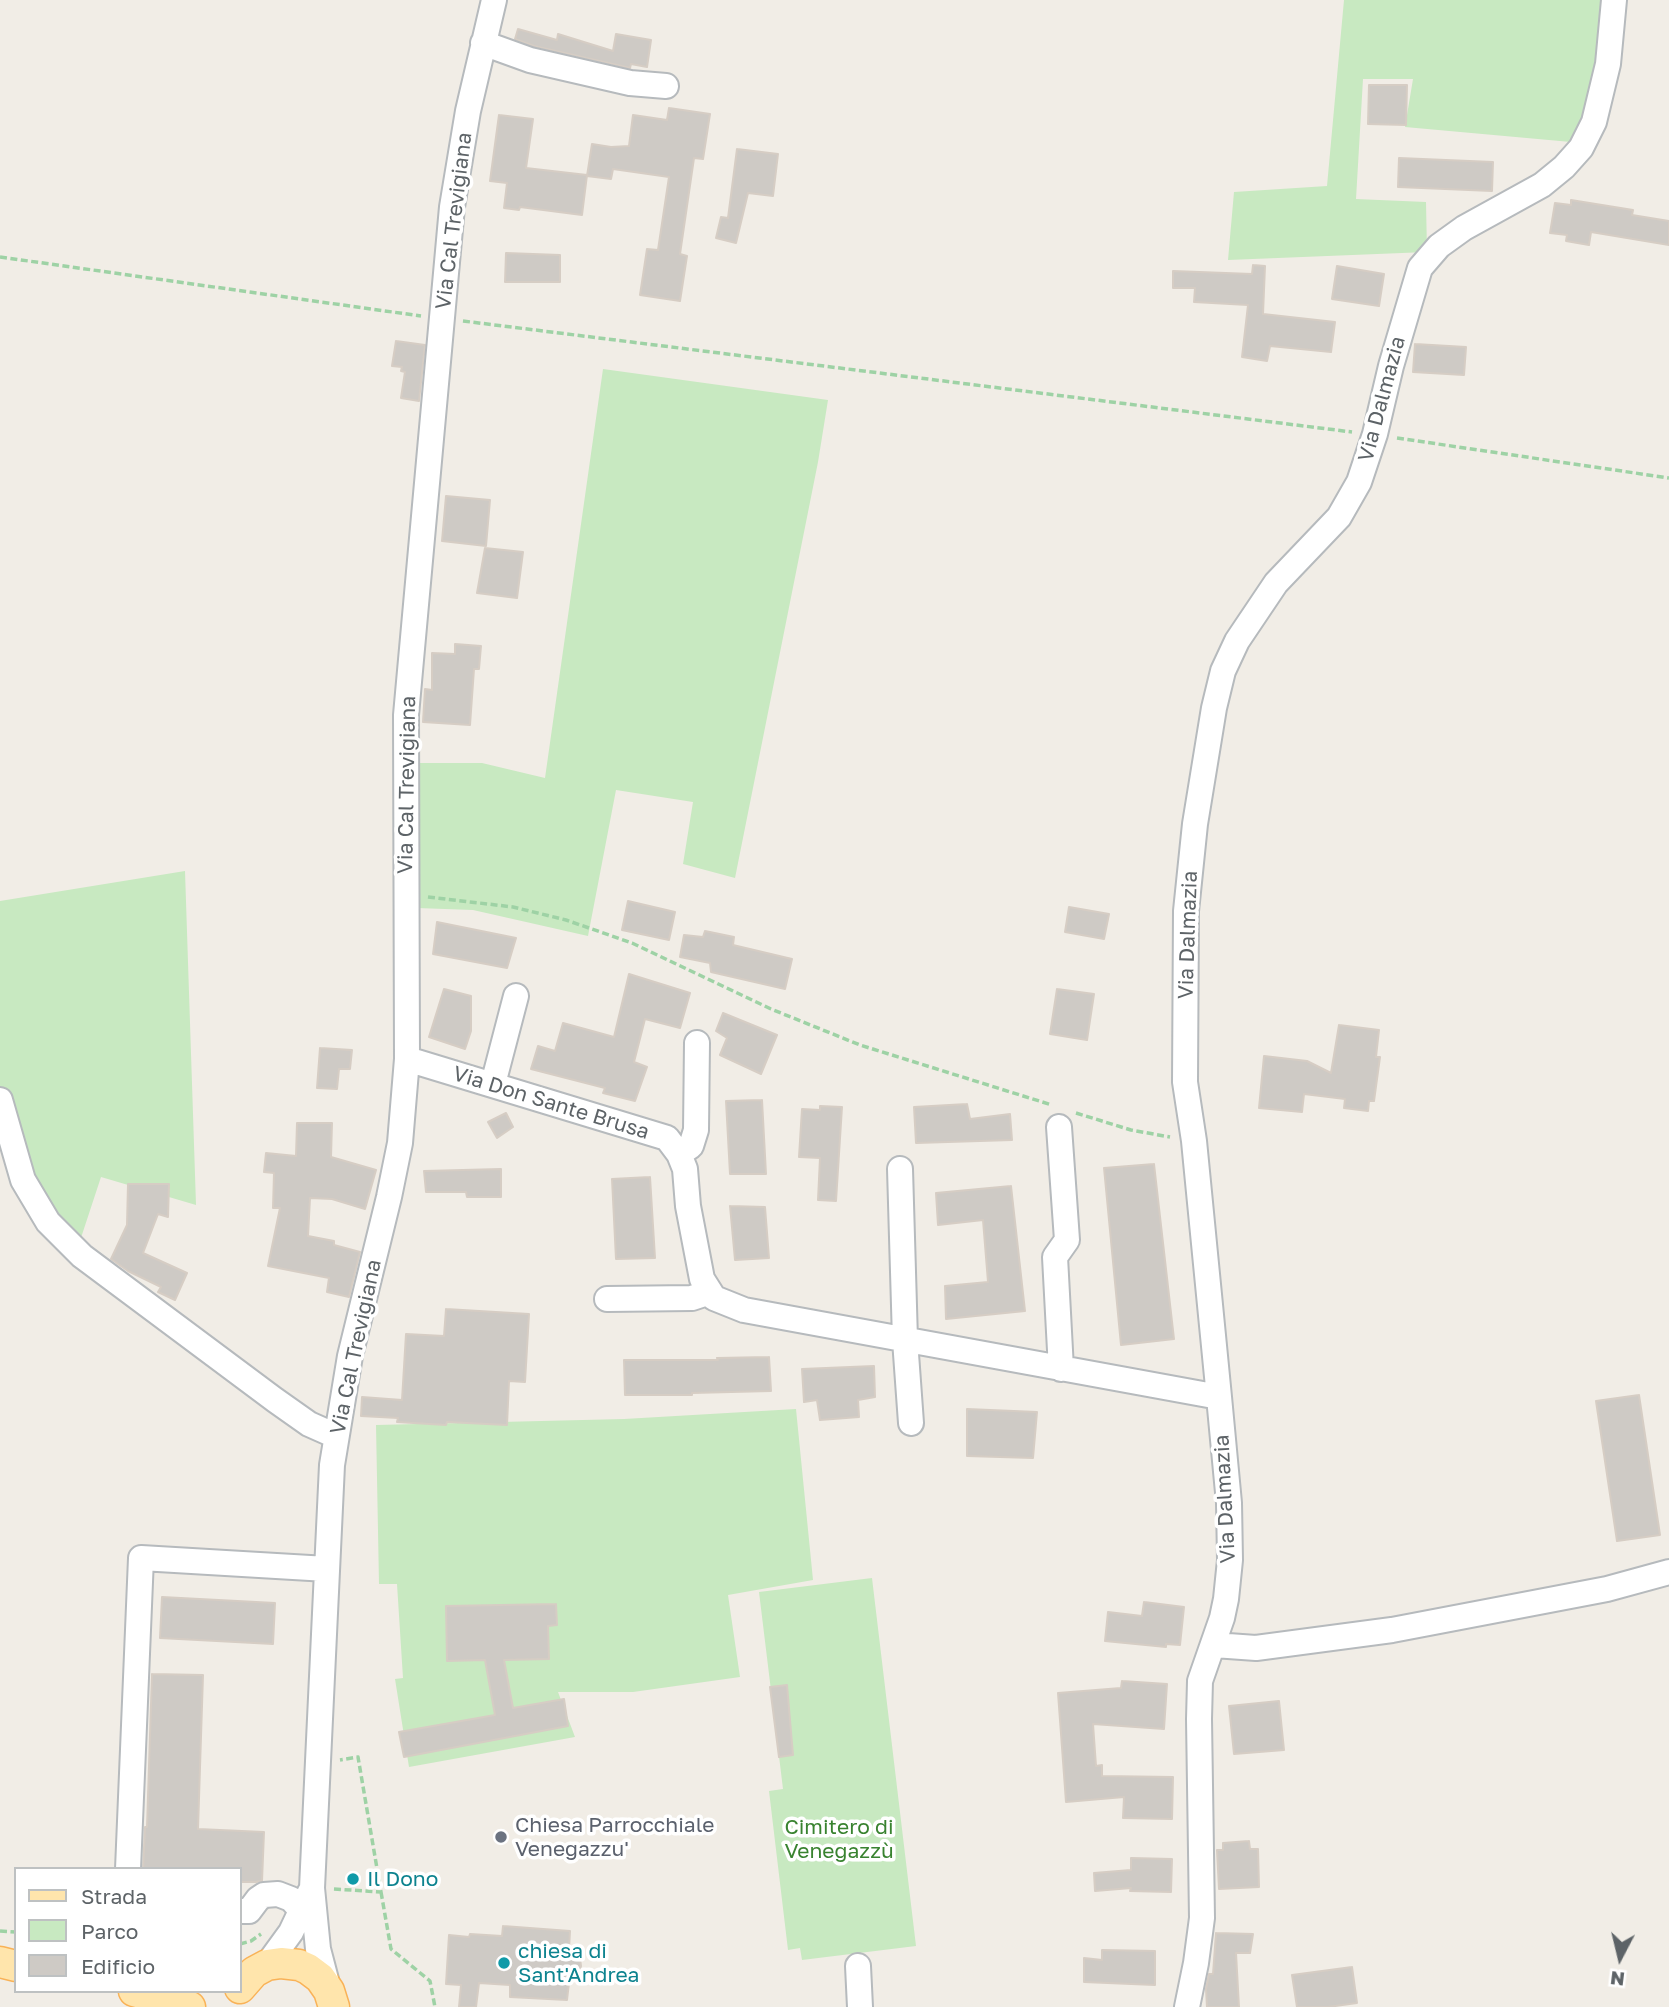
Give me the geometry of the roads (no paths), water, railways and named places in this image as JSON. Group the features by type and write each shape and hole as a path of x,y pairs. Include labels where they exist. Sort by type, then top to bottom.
{"main road":[{"path":"242,1985 254,1972 267,1965 299,1965 320,1978 334,2003"},
{"path":"141,1993 190,2007"}],"street":[{"name":"Via Cal Trevigiana","path":"334,2003 318,1949 332,1465 350,1356 395,1172 403,1112 407,1059 405,715 452,207 468,111 494,0"},
{"name":"Via Dalmazia","path":"1187,2007 1202,1918 1200,1681 1214,1645 1226,1599 1230,1560 1229,1503 1194,1141 1185,1082 1186,911 1195,824 1214,708 1223,671 1237,641 1276,583 1339,517 1359,482 1375,434 1394,355 1420,268 1439,246 1464,228 1542,185 1581,148 1594,122 1608,64 1614,0"},
{"path":"483,43 543,63 630,83 666,86"},
{"path":"493,1084 516,996"},
{"path":"697,1043 696,1130 691,1146 678,1154 685,1169 688,1206 702,1279 714,1298 744,1310 1219,1397"},
{"name":"Via Don Sante Brusa","path":"407,1059 667,1138 678,1154"},
{"path":"0,1100 23,1180 48,1222 82,1256 309,1424 336,1436"},
{"path":"1060,1114 1067,1240 1055,1257 1061,1368"},
{"path":"900,1169 905,1340 911,1423"},
{"path":"607,1299 692,1298 710,1292"},
{"path":"128,1867 141,1558 327,1569"},
{"path":"1214,1645 1256,1648 1392,1630 1607,1589 1669,1572"},
{"name":"Via Cal Trevigiana","path":"267,1965 319,1888"},
{"path":"244,1911 264,1895 278,1894 290,1899 301,1914"},
{"path":"858,1966 860,2007"}],"place":[{"name":"Chiesa Parrocchiale Venegazzu'","path":"501,1837"},
{"name":"Il Dono","path":"353,1879"},
{"name":"chiesa di Sant'Andrea","path":"504,1963"}],"park label":[{"name":"Cimitero di Venegazzù","path":"839,1839"}]}
